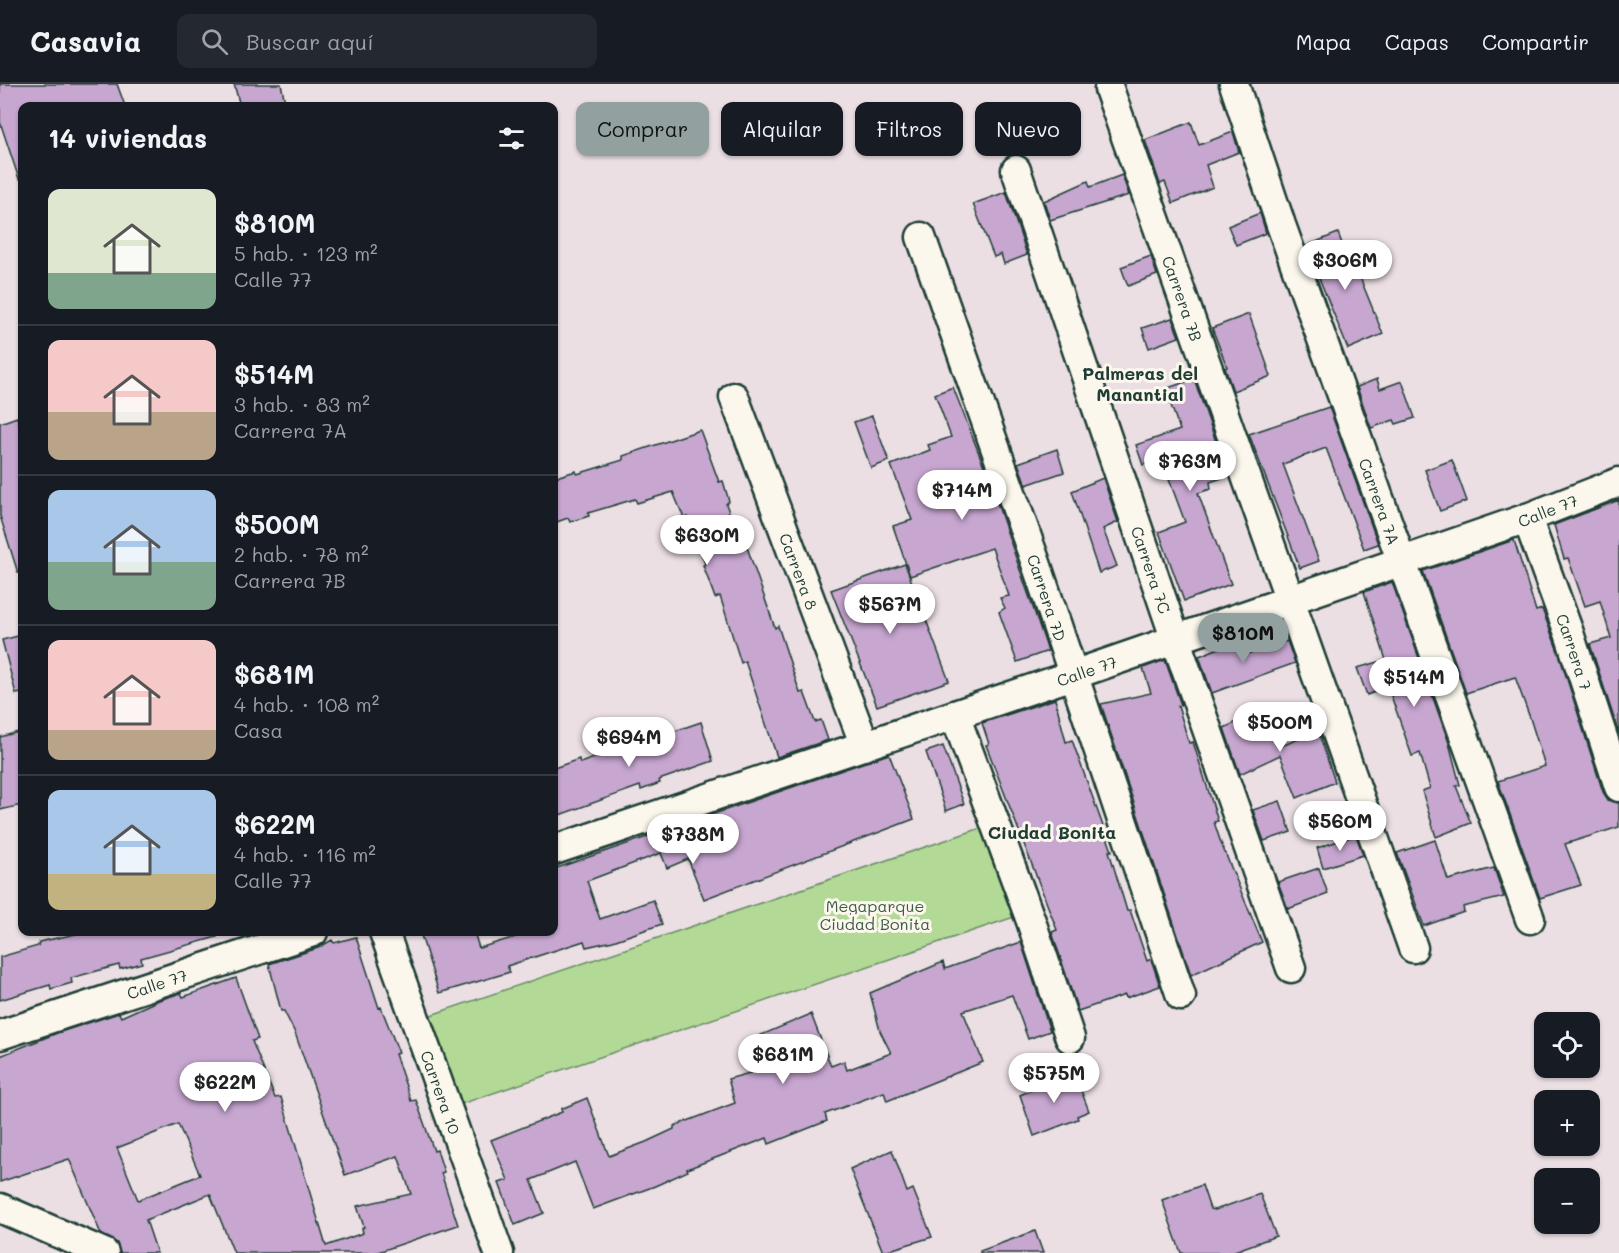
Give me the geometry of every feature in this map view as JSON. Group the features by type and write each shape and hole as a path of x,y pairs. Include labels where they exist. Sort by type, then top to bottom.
{"street":[{"name":"Carrera 7A","path":"1234,84 1281,225 1530,919"},
{"name":"Carrera 7B","path":"1109,89 1413,948"},
{"name":"Carrera 7C","path":"1016,170 1175,638 1291,968"},
{"name":"Carrera 7D","path":"921,237 1073,675 1181,996"},
{"name":"Carrera 8","path":"734,397 866,746"},
{"name":"Calle 77","path":"558,849 955,716 1527,518 1619,482"},
{"name":"Carrera 7","path":"1527,518 1569,633 1619,787"},
{"path":"955,716 1031,921 1070,1038"},
{"name":"Calle 77","path":"0,1035 301,936"},
{"name":"Carrera 10","path":"385,936 499,1253"},
{"path":"0,1208 104,1253"}],"green space":[{"name":"Megaparque Ciudad Bonita","path":"987,826 1017,916 455,1106 425,1017"}],"building":[{"path":"0,84 117,84 124,102 18,102 18,176 0,122"},
{"path":"234,84 281,84 285,102 239,102"},
{"path":"1191,122 1199,145 1233,132 1239,152 1206,165 1213,187 1173,203 1165,182 1160,184 1145,140"},
{"path":"1122,175 1129,195 1050,220 1044,201 1088,181 1090,187"},
{"path":"1006,192 1027,255 1004,264 1001,254 994,257 973,204"},
{"path":"1260,213 1266,233 1236,245 1228,226"},
{"path":"1338,233 1346,254 1350,253 1383,334 1348,349 1306,246"},
{"path":"1151,256 1157,275 1128,286 1121,267"},
{"path":"1249,314 1271,376 1233,391 1225,368 1227,367 1212,328"},
{"path":"1172,318 1179,337 1149,348 1142,328"},
{"path":"1194,379 1228,476 1210,482 1211,489 1198,493 1231,584 1184,601 1159,532 1185,522 1161,458 1143,465 1136,445 1180,430 1165,389"},
{"path":"1377,379 1380,389 1402,381 1415,418 1396,424 1394,420 1371,428 1357,387"},
{"path":"953,387 987,474 1048,651 1017,662 999,612 1005,608 1000,598 1009,596 992,548 910,576 893,526 912,520 891,465 930,450 928,445 951,437 935,394"},
{"path":"1329,407 1378,544 1364,549 1326,448 1283,464 1319,561 1300,568 1249,434"},
{"path":"872,416 889,461 871,468 854,422"},
{"path":"17,417 18,420 18,573 0,516 0,423"},
{"path":"700,430 719,482 723,481 729,501 726,504 743,549 747,547 775,628 778,626 800,693 804,692 815,722 821,720 828,740 777,757 745,661 741,663 720,596 715,598 688,517 684,518 673,492 637,503 635,499 588,513 589,516 570,522 568,518 558,522 558,476 576,471 577,474 623,460 623,456"},
{"path":"1057,449 1064,472 1026,485 1018,463"},
{"path":"1452,460 1467,501 1440,511 1425,470"},
{"path":"1103,478 1118,522 1103,529 1117,566 1099,573 1072,491"},
{"path":"1619,500 1619,734 1590,644 1611,638 1600,601 1585,606 1568,558 1564,559 1554,525"},
{"path":"1514,540 1536,611 1542,609 1559,654 1603,792 1608,800 1619,803 1619,827 1565,844 1581,885 1540,898 1498,781 1545,766 1530,718 1515,677 1466,693 1423,571"},
{"path":"905,564 949,681 877,706 831,590"},
{"path":"1392,582 1449,743 1460,785 1456,786 1471,823 1436,837 1422,791 1430,788 1420,753 1412,756 1388,687 1367,695 1357,668 1386,660 1364,592"},
{"path":"18,636 18,694 16,694 2,640"},
{"path":"1237,641 1243,655 1287,641 1295,663 1212,693 1199,656"},
{"path":"1165,660 1181,705 1178,706 1189,743 1193,742 1218,821 1214,822 1221,843 1262,942 1191,975 1101,704 1151,693 1143,668"},
{"path":"1055,699 1066,742 1072,740 1112,851 1109,851 1127,911 1130,910 1147,961 1151,959 1160,986 1078,1011 1052,932 1057,930 986,745 989,744 982,723"},
{"path":"1263,710 1279,747 1318,731 1335,782 1297,798 1280,755 1240,774 1224,728"},
{"path":"701,722 713,761 659,780 660,783 641,790 640,786 558,816 558,767 579,759 580,763 645,738 646,741"},
{"path":"18,732 18,806 0,810 0,737"},
{"path":"943,746 964,804 946,811 926,752"},
{"path":"889,754 914,819 704,899 688,859 667,868 661,853 587,881 600,919 653,900 662,924 613,941 586,947 584,941 507,966 510,972 439,993 421,936 475,936 479,948 519,936 558,936 558,868"},
{"path":"1280,801 1291,832 1264,841 1253,810"},
{"path":"1356,835 1363,855 1323,868 1317,848"},
{"path":"1435,840 1448,880 1494,868 1504,897 1463,907 1464,912 1424,926 1397,853"},
{"path":"1319,868 1328,894 1288,909 1278,882"},
{"path":"67,936 217,937 141,958 142,963 120,969 119,965 71,978 72,983 51,989 50,985 0,1000 0,957 38,946 39,942"},
{"path":"356,937 379,1008 381,1007 399,1053 395,1054 411,1101 416,1100 434,1151 437,1150 444,1172 441,1173 458,1225 375,1253 234,1253 210,1194 146,1220 157,1253 120,1253 117,1243 101,1234 69,1159 0,1182 0,1056 57,1033 119,1013 121,1017 159,1000 181,993 183,997 236,978 258,1039 252,1041 275,1098 281,1097 326,1246 363,1233 362,1228 364,1227 357,1206 411,1194 398,1156 345,1175 295,1033 284,1011 281,1011 269,964 318,948 332,940 334,943","holes":["178,1124 200,1175 138,1200 117,1148"]},
{"path":"1021,942 1050,1031 1028,1039 1012,995 963,1011 983,1062 887,1101 884,1092 825,1114 827,1121 769,1144 767,1138 687,1169 688,1171 655,1186 593,1209 575,1162 531,1180 544,1213 515,1225 499,1183 508,1180 491,1140 562,1112 561,1109 587,1098 609,1156 646,1142 674,1129 674,1126 735,1103 728,1079 764,1069 752,1039 811,1014 831,1066 844,1061 847,1070 891,1053 880,1031 870,993 943,962 945,969"},
{"path":"1074,1072 1089,1111 1077,1116 1078,1119 1034,1136 1020,1095"},
{"path":"892,1150 907,1192 913,1189 932,1237 883,1252 850,1169"},
{"path":"1202,1185 1210,1209 1215,1210 1260,1194 1276,1236 1229,1253 1181,1253 1162,1200"},
{"path":"1035,1231 1043,1253 980,1253 980,1251"}],"district":[{"name":"Palmeras del Manantial","path":"1140,383"},
{"name":"Ciudad Bonita","path":"1052,832"}]}
